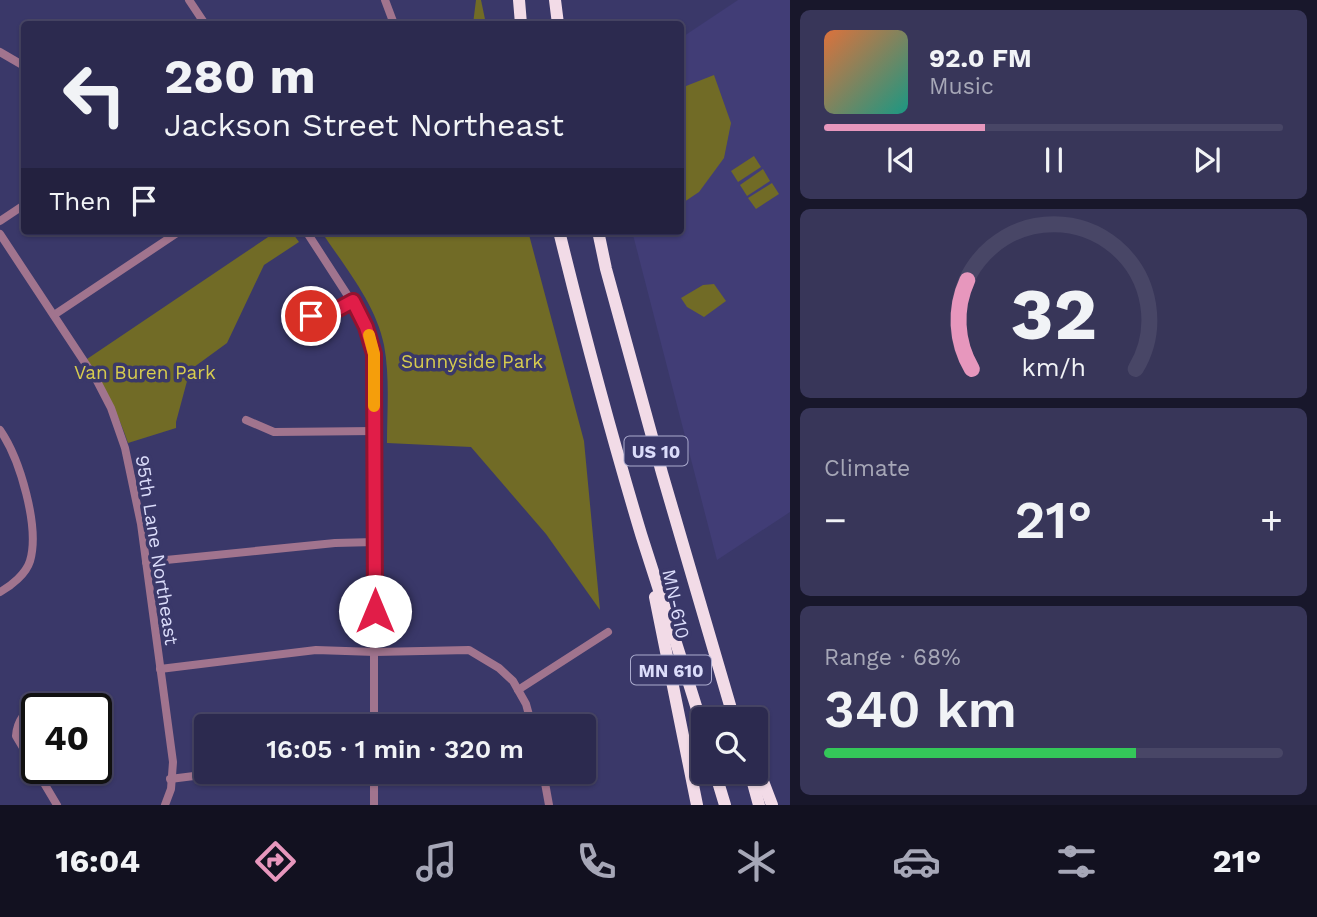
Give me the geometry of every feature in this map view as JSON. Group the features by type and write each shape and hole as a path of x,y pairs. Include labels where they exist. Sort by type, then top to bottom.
{"highway":[{"path":"519,0 522,21"},
{"path":"555,0 558,21"},
{"name":"US 10","path":"560,235 583,329 642,536 696,707"},
{"name":"US 10","path":"599,235 652,435 733,707"},
{"name":"MN-610","path":"642,536 697,805"},
{"path":"719,784 725,805"},
{"path":"753,784 759,805"},
{"path":"764,784 772,805"}],"street":[{"path":"189,0 203,21"},
{"path":"385,0 393,21"},
{"path":"0,52 21,64"},
{"path":"0,221 21,207"},
{"name":"95th Lane Northeast","path":"0,234 97,380 111,408 125,448 141,524 173,762 171,789 165,805"},
{"path":"54,315 174,235"},
{"path":"309,235 353,301 366,327 374,354 374,714"},
{"path":"311,316 329,314 353,301"},
{"path":"246,420 274,432 374,431"},
{"path":"0,430 18,464 33,524 30,562 22,575 0,592"},
{"path":"146,562 335,543 375,542"},
{"path":"518,690 608,632"},
{"path":"160,669 316,650 469,650 499,668 513,681 529,714"},
{"path":"21,719 16,736 21,744"},
{"path":"170,779 194,776"},
{"path":"45,784 57,805"},
{"path":"374,784 374,805"},
{"path":"545,784 549,805"}],"shaded area":[{"path":"738,0 790,0 790,512 717,560 633,235 684,235 684,36"}],"green space":[{"path":"476,0 481,0 485,21 473,21"},
{"path":"714,75 731,123 724,158 699,192 684,202 684,87"},
{"path":"754,156 761,167 738,182 731,171"},
{"path":"763,169 770,181 747,196 740,185"},
{"path":"772,183 779,194 756,209 748,198"},
{"name":"Van Buren Park","path":"271,235 294,235 299,242 264,265 227,343 190,370 176,428 128,443 110,400 87,359"},
{"name":"Sunnyside Park","path":"324,235 529,235 584,441 600,610 546,534 471,447 387,443 388,394 384,345 374,315"},
{"path":"714,284 726,301 704,317 687,307 681,298 703,285"}],"slow traffic":[{"path":"369,335 374,354 374,406"}],"route":[{"path":"311,316 329,314 353,301 362,316 374,354 375,611"}]}
